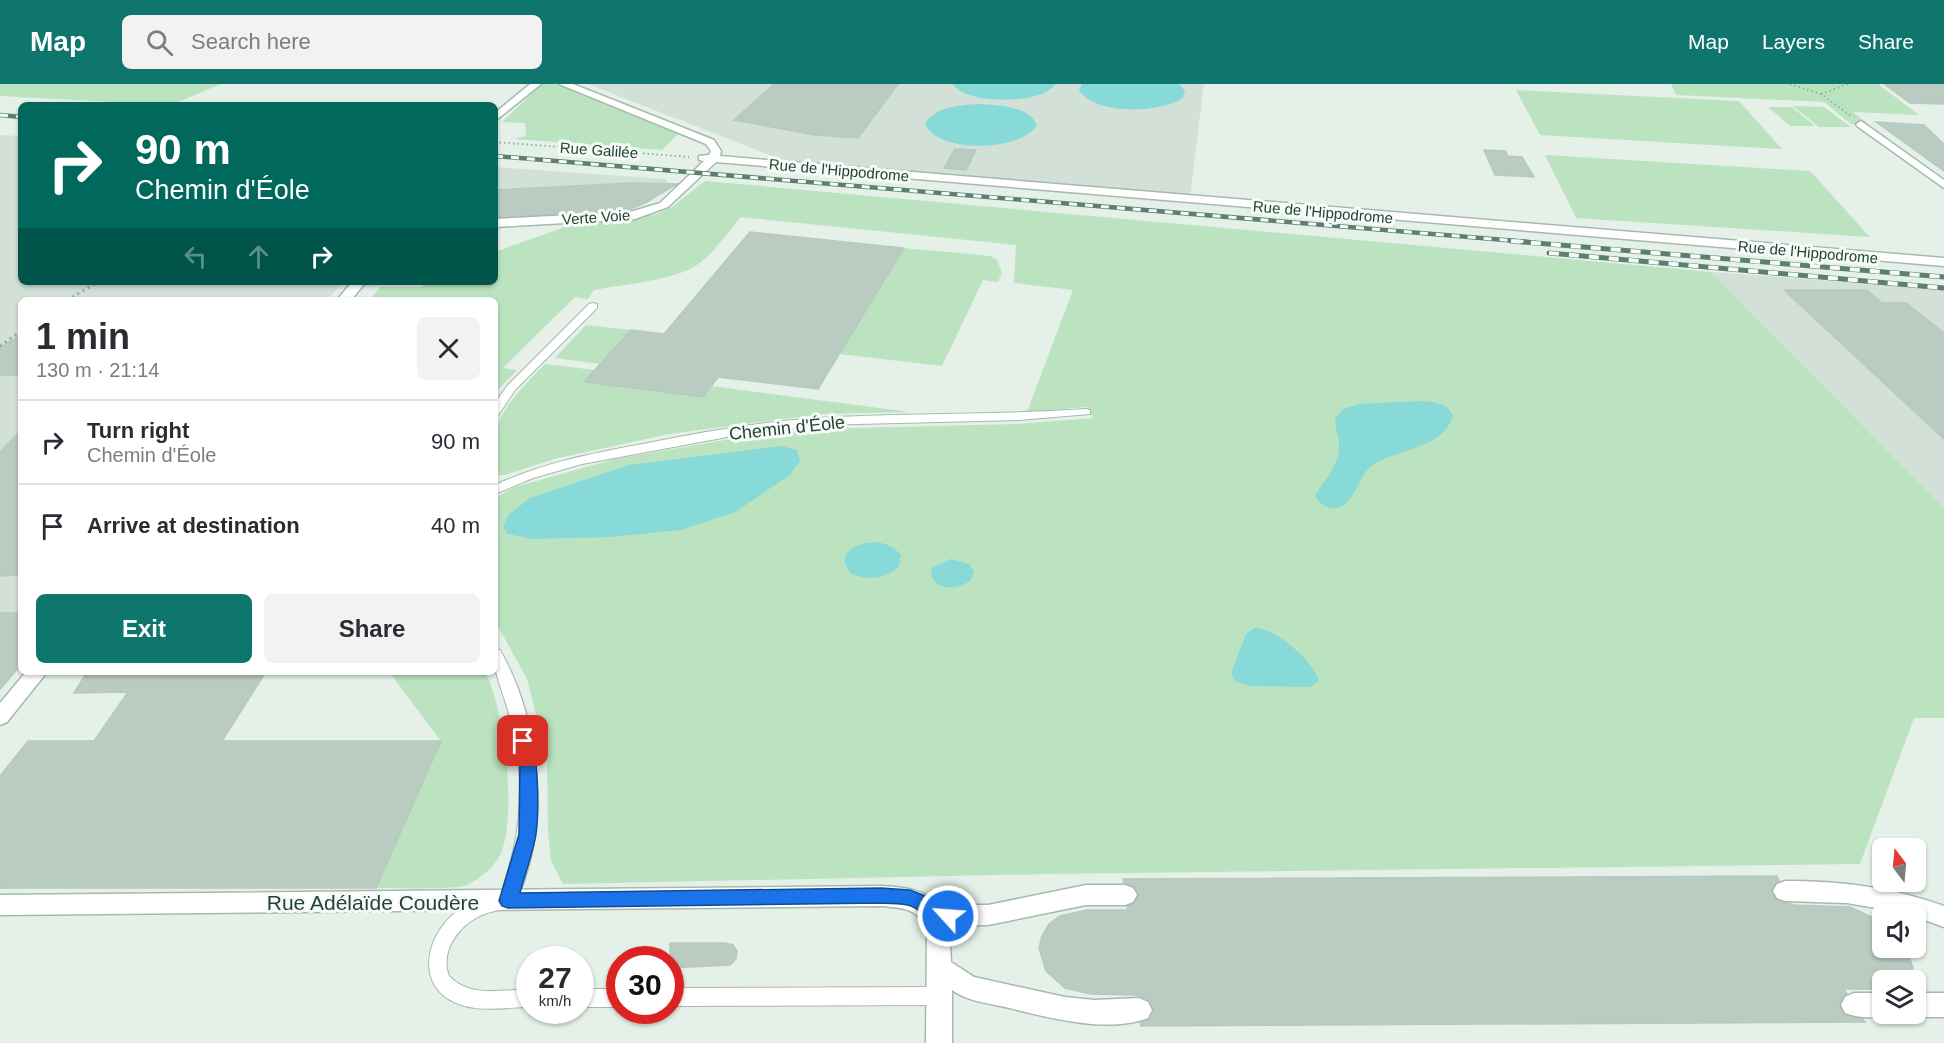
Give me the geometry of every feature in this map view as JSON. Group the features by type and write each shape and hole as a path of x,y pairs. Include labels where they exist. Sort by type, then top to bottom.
{"street":[{"path":"498,116 536,84"},
{"path":"564,84 710,142 716,151 708,159"},
{"path":"1861,124 1944,185"},
{"name":"Verte Voie","path":"498,223 631,216 649,211 664,205 708,159"},
{"name":"Rue de l'Hippodrome","path":"708,159 1944,262"},
{"path":"346,297 356,285"},
{"path":"0,717 35,675"},
{"path":"1785,891 1833,891 1877,895 1913,904 1944,917"},
{"path":"939,1043 939,932 935,916 988,915 1086,895 1125,895"},
{"name":"Rue Adélaïde Coudère","path":"0,905 881,896 910,898 922,903 935,916"},
{"path":"940,968 968,987 1065,1009 1094,1012 1139,1010"},
{"path":"1854,1005 1872,1005"},
{"path":"1926,1005 1944,1005"}],"lane":[{"path":"498,408 511,388 593,306"},
{"name":"Chemin d'Éole","path":"498,488 512,481 550,469 614,453 774,426 829,422 1020,418 1086,412"},
{"path":"498,660 510,685 528,759 527,834 508,901 491,903 474,910 459,921 446,934 438,950 436,965 439,978 448,989 462,996 516,998"},
{"path":"684,997 940,996"}],"path":[{"path":"1790,84 1821,94 1861,124"},
{"path":"1821,94 1843,88 1848,84"},
{"name":"Rue Galilée","path":"498,142 708,159"},
{"path":"72,297 93,285"},
{"path":"0,346 18,333"}],"shaded area":[{"path":"588,84 1204,84 1190,197 782,160"},
{"path":"0,135 18,136 18,285 340,285 330,297 18,297 18,668 0,689"},
{"path":"498,167 665,179 669,184 653,199 627,211 498,218"},
{"path":"1711,272 1944,289 1944,508"}],"green space":[{"path":"0,84 221,84 178,102 114,102 0,96"},
{"path":"542,84 555,84 678,134 662,150 514,139 526,136 525,123 502,122"},
{"path":"1671,84 1878,84 1919,115 1853,112 1868,124 1851,124 1824,102 1676,95"},
{"path":"1516,90 1739,101 1782,149 1540,135"},
{"path":"1793,106 1824,107 1851,127 1819,127"},
{"path":"1768,107 1792,107 1815,126 1790,126"},
{"path":"1545,155 1810,171 1870,237 1576,218"},
{"path":"705,181 1711,272 1944,508 1944,718 1914,718 1860,864 1047,874 563,884 551,861 548,830 547,757 527,679 498,626 498,496 515,487 615,459 725,440 817,429 1015,424 1093,418 1088,407 1027,412 1073,290 1014,283 1016,245 741,217 709,255 687,270 675,275 594,290 588,299 575,297 503,368 517,370 498,390 498,297 372,297 380,287 498,285 498,251 579,222 631,219 657,214 672,207"},
{"path":"904,248 990,256 997,260 1002,272 998,282 983,280 942,366 839,354"},
{"path":"586,325 631,330 600,364 555,358"},
{"path":"545,364 595,370 585,382 703,397 711,386 910,412 822,414 669,434 554,459 505,475 498,475 498,425 516,395"},
{"path":"391,675 486,675 498,710 506,760 508,811 502,851 492,866 482,875 461,887 376,888 441,741"}],"water":[{"path":"953,84 1055,84 1048,91 1036,96 1004,100 972,96 960,91"},
{"path":"1082,84 1179,84 1185,91 1183,98 1159,107 1113,108 1087,98 1079,90"},
{"path":"983,104 1021,111 1033,119 1037,125 1028,134 1015,140 979,146 945,140 932,133 925,123 930,117 944,109"},
{"path":"1421,401 1444,405 1451,411 1453,416 1439,436 1373,465 1344,505 1331,508 1319,502 1315,496 1333,468 1338,455 1339,445 1335,419 1343,409 1360,404"},
{"path":"781,446 797,450 800,461 790,475 735,512 681,530 611,537 532,539 508,534 503,527 508,515 530,498 629,465"},
{"path":"876,542 896,549 901,555 899,566 894,571 876,578 850,573 844,561 849,552 860,544"},
{"path":"951,559 969,564 974,572 971,580 953,587 936,583 931,571 933,567"},
{"path":"1255,628 1272,633 1293,647 1310,665 1319,681 1310,687 1248,686 1235,681 1231,673 1246,634"}],"building":[{"path":"774,84 898,84 858,138 815,135 734,120"},
{"path":"1884,84 1944,84 1944,104 1910,103"},
{"path":"1876,122 1924,125 1944,144 1944,171"},
{"path":"955,149 976,150 966,170 944,168"},
{"path":"1484,150 1505,151 1508,156 1522,157 1534,177 1495,175"},
{"path":"632,183 677,184 628,210 498,217 498,190"},
{"path":"750,232 904,248 818,389 718,377 703,397 584,382 631,330 664,334"},
{"path":"1784,290 1867,290 1882,303 1906,303 1944,333 1944,439"},
{"path":"18,337 18,375 0,375 0,347"},
{"path":"18,433 18,575 0,576 0,452"},
{"path":"0,613 18,613 18,668 0,689"},
{"path":"85,675 264,675 222,741 441,741 376,888 0,888 0,776 28,741 94,741 128,692 74,693"},
{"path":"1777,876 1779,881 1771,890 1776,900 1794,905 1850,907 1872,917 1872,958 1910,958 1913,968 1912,970 1872,970 1872,989 1844,989 1847,994 1843,996 1839,1004 1843,1014 1863,1019 1865,1022 1141,1026 1140,1022 1150,1019 1154,1011 1149,1000 1137,995 1091,994 1065,988 1046,971 1039,948 1042,936 1049,924 1060,916 1087,910 1127,910 1127,907 1135,903 1139,894 1135,887 1124,883 1123,879"},
{"path":"670,943 725,943 733,945 737,951 736,959 730,965 684,967 684,946 670,946"}],"railway":[{"path":"0,115 18,117"},
{"path":"498,156 1529,242"},
{"path":"1511,241 1944,277"},
{"path":"1549,253 1944,288"}],"route":[{"path":"523,741 528,759 527,834 508,901 881,896 910,898 922,903 935,916 948,916"}]}
